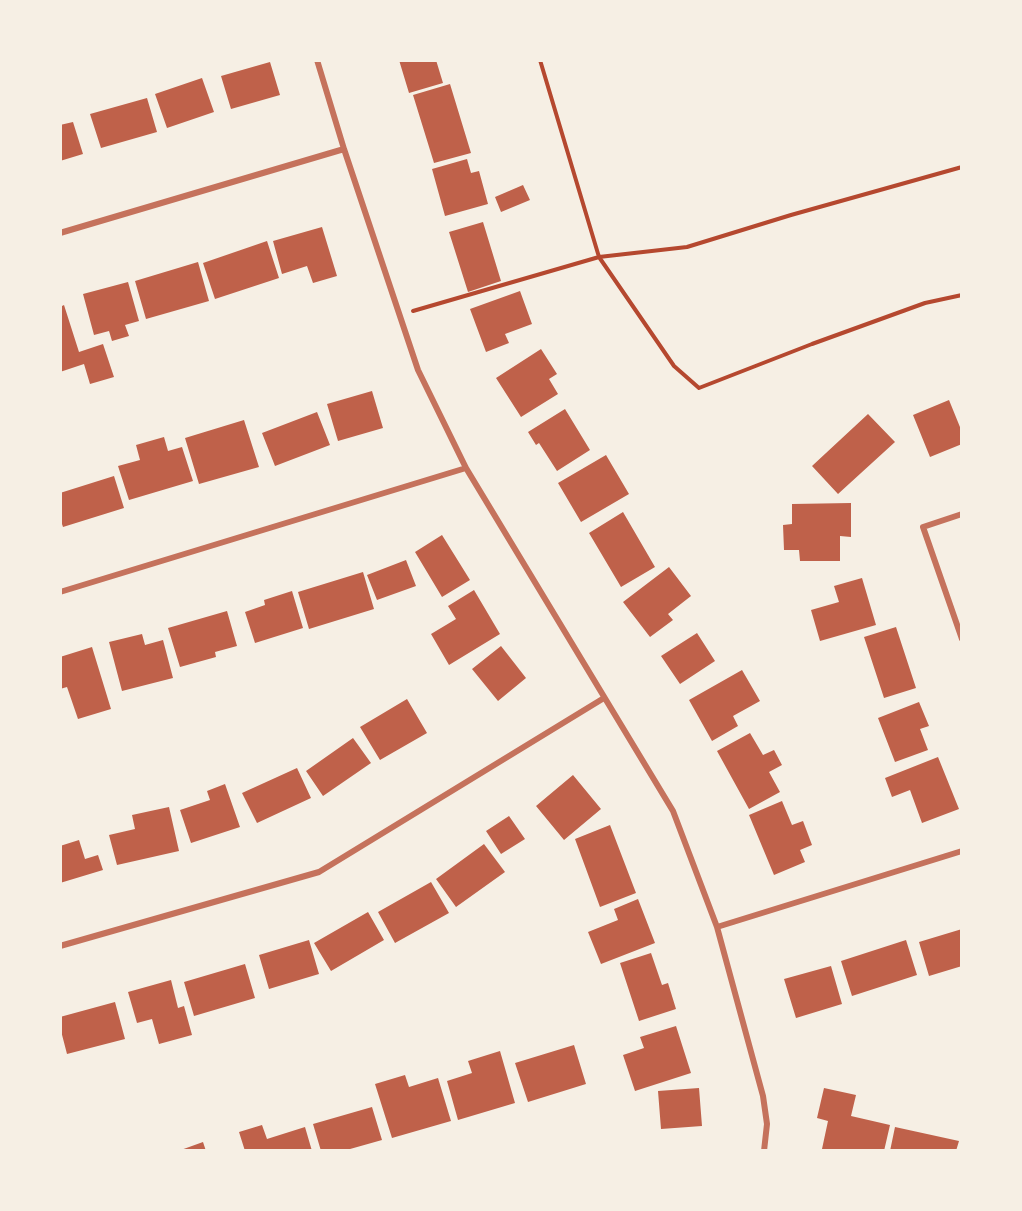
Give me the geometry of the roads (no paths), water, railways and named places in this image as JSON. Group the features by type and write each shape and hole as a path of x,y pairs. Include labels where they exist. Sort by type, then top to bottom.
{"street":[{"path":"317,60 344,149 418,369 466,468 673,811 717,927 762,1096 767,1124 764,1151"},
{"path":"60,233 344,149"},
{"path":"60,592 466,468"},
{"path":"962,514 923,527 962,639"},
{"path":"60,946 319,872 604,698"},
{"path":"717,927 962,851"}]}
